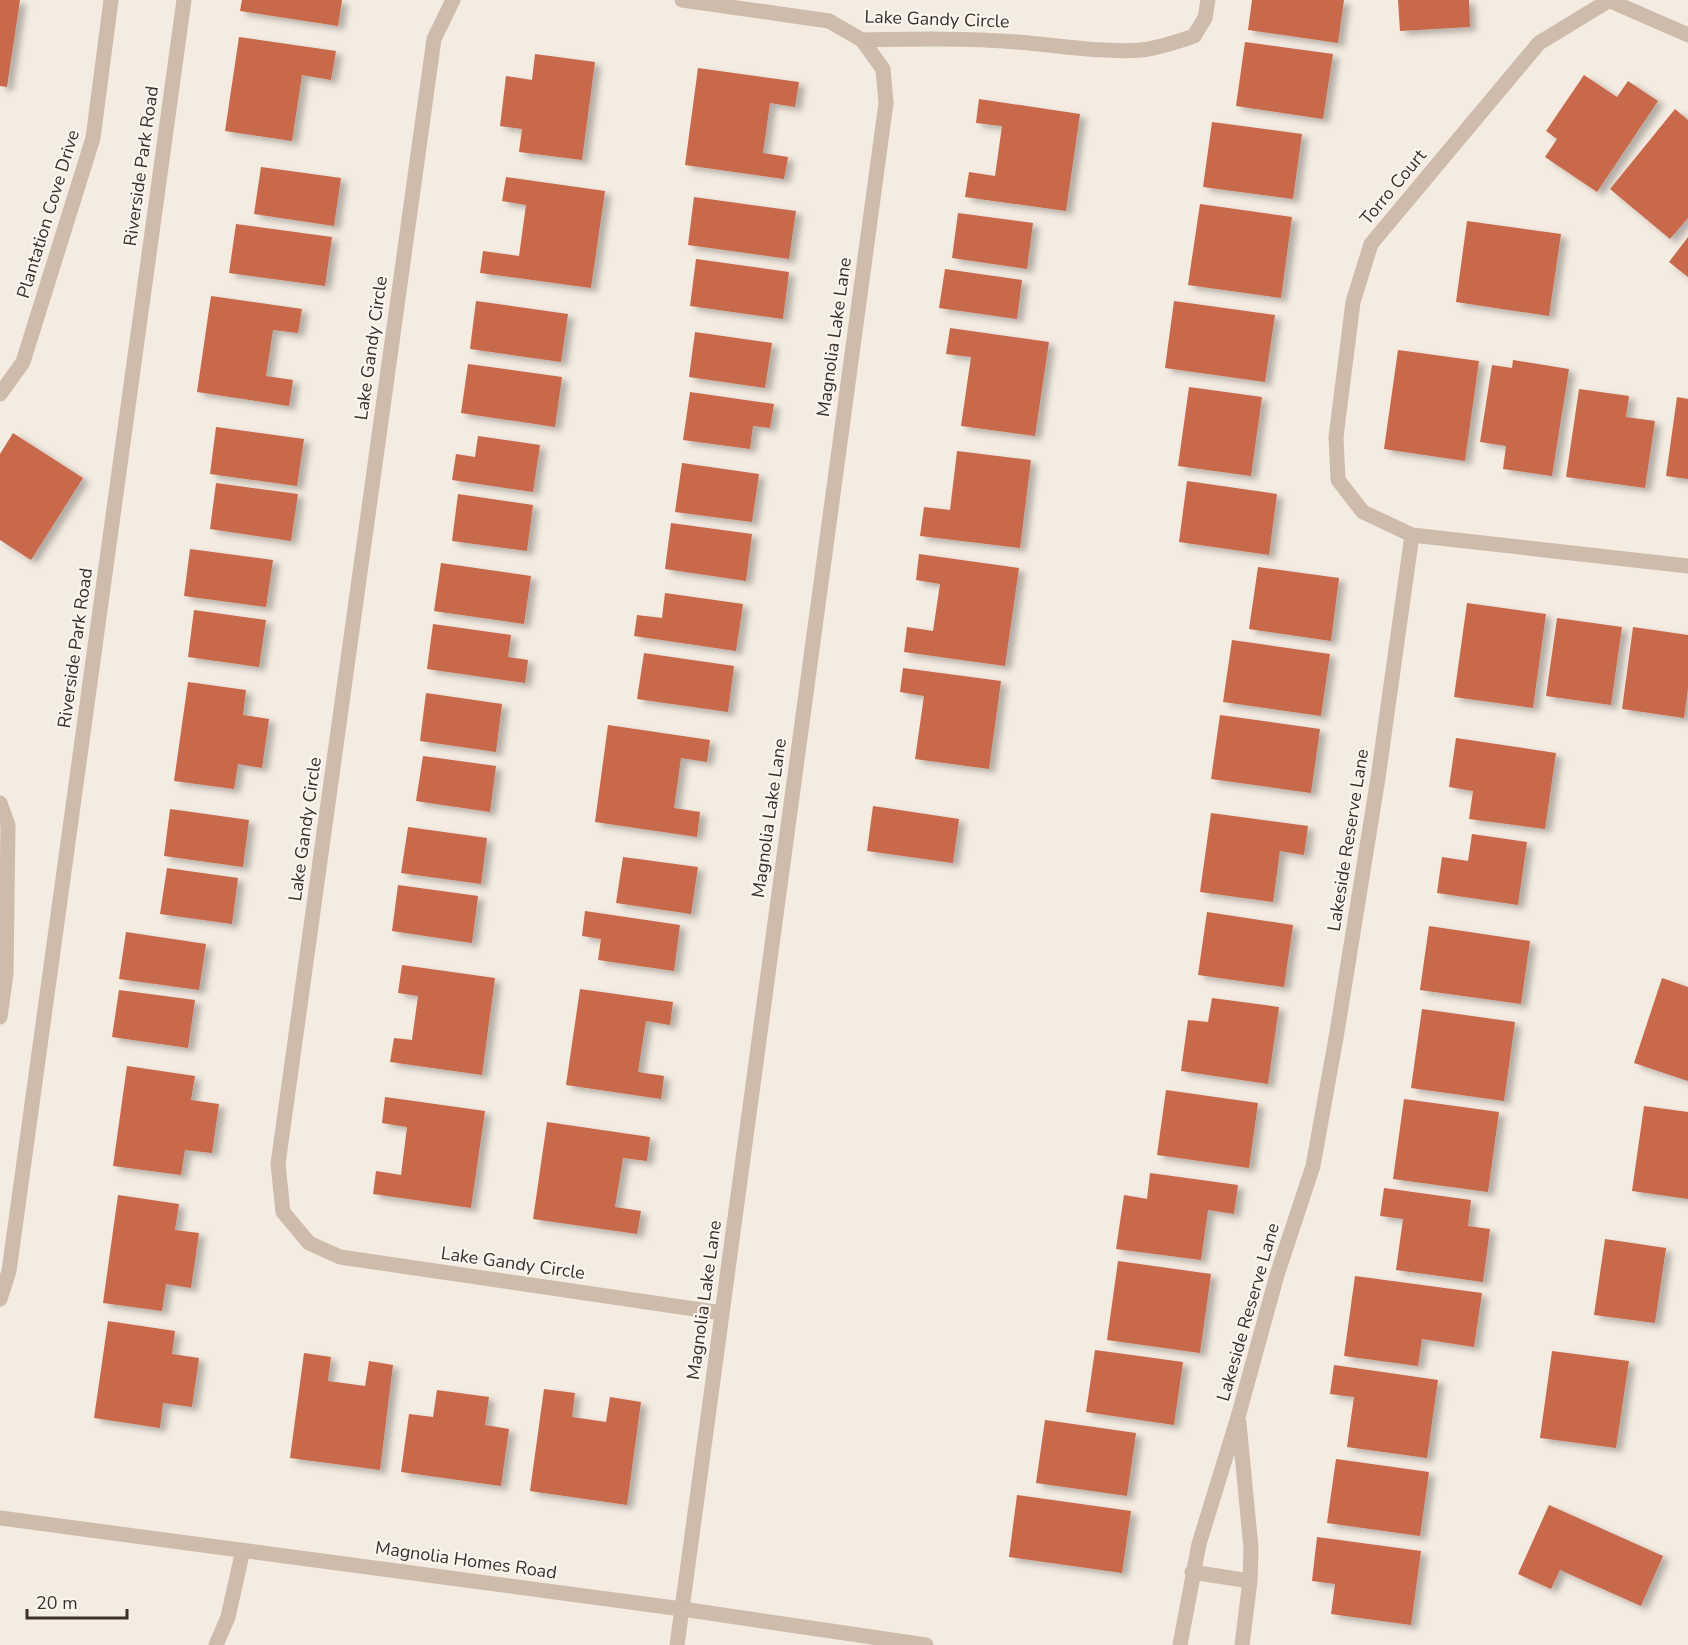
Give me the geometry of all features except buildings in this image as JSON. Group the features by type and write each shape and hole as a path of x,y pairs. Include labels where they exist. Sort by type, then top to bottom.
{"street":[{"name":"Plantation Cove Drive","path":"0,394 23,362 93,138 111,0"},
{"name":"Riverside Park Road","path":"0,1299 9,1271 184,0"},
{"name":"Lake Gandy Circle","path":"453,0 434,39 278,1164 283,1212 309,1244 340,1257 722,1313"},
{"name":"Lake Gandy Circle","path":"682,0 829,21 862,40 1017,42 1098,50 1131,50 1166,45 1194,36 1205,18 1208,0"},
{"name":"Torro Court","path":"1412,535 1363,512 1338,480 1336,437 1353,302 1371,244 1539,43 1608,1 1688,35"},
{"name":"Magnolia Lake Lane","path":"677,1645 886,103 883,69 862,40"},
{"path":"1412,535 1688,566"},
{"name":"Lakeside Reserve Lane","path":"1180,1645 1198,1544 1238,1417 1277,1275 1313,1166 1374,801 1412,535"},
{"path":"0,802 8,825 6,974 0,1017"},
{"name":"Lakeside Reserve Lane","path":"1238,1417 1251,1548 1250,1581 1242,1645"},
{"name":"Magnolia Homes Road","path":"0,1518 682,1609 926,1645"},
{"path":"216,1645 228,1617 243,1550"},
{"path":"1192,1572 1250,1581"}]}
